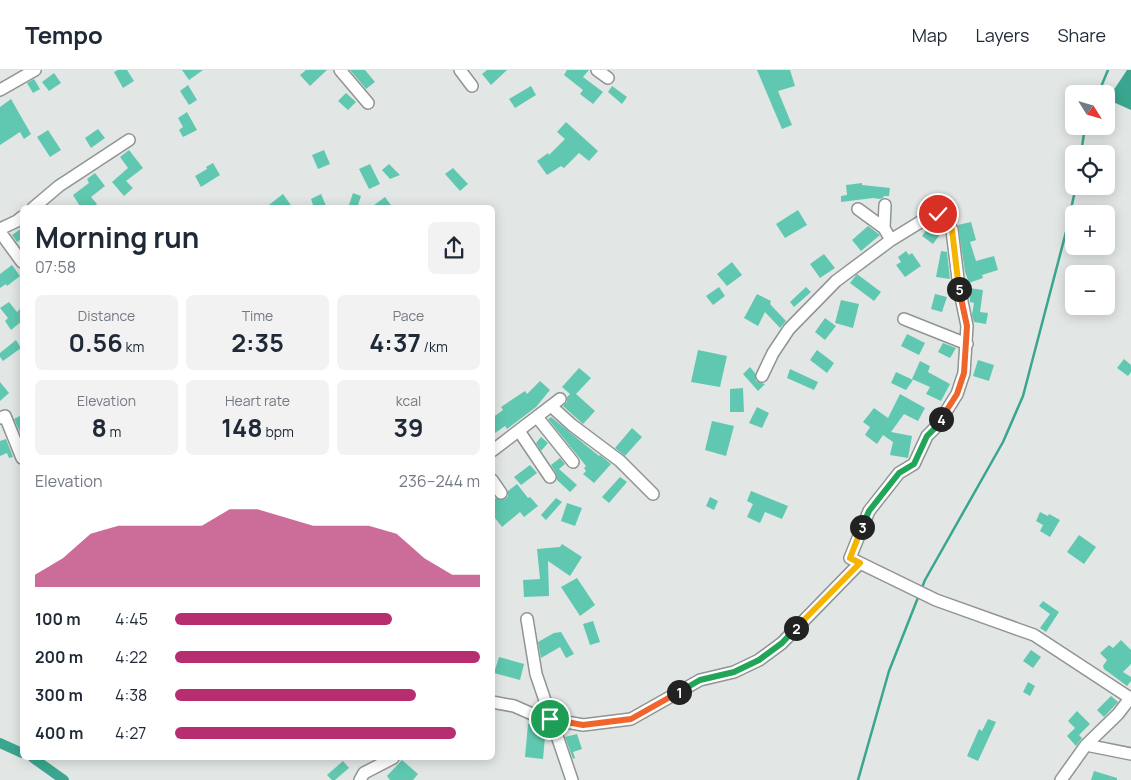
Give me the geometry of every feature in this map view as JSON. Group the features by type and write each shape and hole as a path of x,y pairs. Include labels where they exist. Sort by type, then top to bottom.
{"street":[{"path":"0,90 33,70"},
{"path":"340,70 368,103"},
{"path":"460,70 472,86"},
{"path":"597,70 608,78"},
{"path":"37,205 59,186 128,140"},
{"path":"884,228 886,205"},
{"path":"858,209 884,228 891,240"},
{"path":"762,376 773,353 789,329 836,281 891,240 930,216 938,214 947,221 952,230 959,287 967,326 964,373 957,394 937,426 927,436 914,464 899,473 869,511 850,558 936,600 1034,635 1131,697 1118,714 1086,745 1061,780"},
{"path":"20,218 0,231 20,259"},
{"path":"904,319 967,344"},
{"path":"495,449 555,402 572,425 620,462 653,494"},
{"path":"0,418 4,416 20,453"},
{"path":"537,416 573,462"},
{"path":"519,431 550,477"},
{"path":"495,484 501,493"},
{"path":"495,703 514,706 539,717 583,725 631,719 700,680 734,672 759,660 782,643 860,563"},
{"path":"527,619 536,674 572,780"},
{"path":"1086,745 1131,754"},
{"path":"360,780 364,773 389,760"}],"shaded area":[{"path":"1127,70 1131,70 1131,110 1115,103 1115,88"}],"building":[{"path":"127,70 134,81 123,88 114,72"},
{"path":"182,70 203,70 189,80"},
{"path":"306,70 327,70 310,86 300,75"},
{"path":"350,70 365,70 375,82 366,89"},
{"path":"487,70 507,70 491,85 482,74"},
{"path":"567,70 589,70 583,77 603,92 593,104 580,94 583,90 564,75"},
{"path":"757,70 790,70 795,86 778,91 792,125 782,129"},
{"path":"54,73 61,83 49,91 42,82"},
{"path":"34,79 40,89 33,93 27,83"},
{"path":"188,85 197,100 189,105 180,91"},
{"path":"531,86 536,95 515,108 509,99"},
{"path":"612,86 627,97 622,104 608,92"},
{"path":"346,93 356,102 348,110 338,101"},
{"path":"11,99 31,134 24,139 20,132 0,145 0,107"},
{"path":"187,112 197,130 183,137 179,130 183,127 178,118"},
{"path":"566,122 598,151 589,161 579,153 564,168 561,166 547,175 537,161 548,153 549,155 565,139 557,132"},
{"path":"98,129 105,138 91,148 85,138"},
{"path":"48,130 61,150 50,157 37,137"},
{"path":"129,150 143,168 126,181 133,188 124,196 112,182 128,168 120,157"},
{"path":"324,150 330,164 318,169 312,155"},
{"path":"213,163 220,175 201,187 195,176"},
{"path":"370,164 380,184 369,189 359,169"},
{"path":"389,164 400,175 390,179 382,170"},
{"path":"453,168 468,184 460,191 445,174"},
{"path":"95,173 105,186 91,197 96,205 79,205 73,195 89,183 87,179"},
{"path":"862,183 862,185 890,188 889,196 884,196 880,199 873,198 841,202 841,196 847,195 846,185"},
{"path":"353,193 361,196 358,205 349,205"},
{"path":"283,194 291,205 269,205"},
{"path":"321,194 326,205 313,205 311,199"},
{"path":"385,197 391,205 374,205"},
{"path":"798,210 807,225 785,238 776,224"},
{"path":"936,222 943,230 933,244 922,236 930,225"},
{"path":"971,222 976,240 970,242 976,261 994,256 998,270 982,275 983,278 969,283 965,272 958,225"},
{"path":"868,226 880,235 861,251 852,240"},
{"path":"20,229 20,240 17,242 12,235"},
{"path":"906,251 909,255 912,253 921,266 905,277 896,265 901,262 898,257"},
{"path":"941,251 947,252 950,279 936,277"},
{"path":"824,254 835,268 820,278 810,264"},
{"path":"732,262 742,275 727,286 717,274"},
{"path":"12,265 20,276 7,286 6,284 0,288 0,274"},
{"path":"857,274 881,292 874,301 850,283"},
{"path":"719,287 725,296 713,305 706,296"},
{"path":"806,287 811,292 794,307 790,302"},
{"path":"969,288 983,290 980,312 988,313 986,324 974,322 972,315 974,303 970,302"},
{"path":"757,294 771,301 770,304 786,321 780,328 765,312 758,326 744,318"},
{"path":"935,294 947,297 942,312 931,309"},
{"path":"841,300 859,304 853,328 835,323"},
{"path":"9,302 17,312 20,309 20,323 11,330 5,321 8,318 0,308"},
{"path":"825,318 836,326 825,340 815,332"},
{"path":"907,334 925,343 919,355 901,346"},
{"path":"16,340 20,346 20,349 3,361 0,353"},
{"path":"943,343 956,348 950,358 938,352"},
{"path":"698,350 727,356 720,387 691,382"},
{"path":"817,350 834,363 827,373 810,360"},
{"path":"1124,359 1131,365 1131,372 1128,376 1117,368"},
{"path":"978,360 994,365 989,381 973,376"},
{"path":"920,361 930,366 928,372 950,384 941,401 926,394 930,387 912,379"},
{"path":"750,367 755,373 756,381 765,384 758,391 743,374"},
{"path":"579,368 591,378 576,394 595,411 583,424 563,406 570,394 562,387"},
{"path":"790,369 818,382 814,390 787,378"},
{"path":"896,372 913,380 906,390 891,383"},
{"path":"540,381 550,390 536,407 507,429 505,426 495,433 495,416 503,410 501,407 525,391 527,394"},
{"path":"0,382 9,393 0,401"},
{"path":"743,388 744,412 730,412 730,389"},
{"path":"900,394 925,408 918,421 904,414 891,432 912,436 908,458 890,455 893,442 883,435 877,444 865,435 870,427 863,422 874,408 888,418"},
{"path":"757,407 769,413 762,428 749,423"},
{"path":"20,416 20,432 14,419"},
{"path":"551,417 611,464 594,483 583,474 586,471 584,468 586,466 548,419"},
{"path":"712,421 734,426 726,456 705,450"},
{"path":"632,428 642,437 625,456 615,448"},
{"path":"541,437 548,443 541,451 536,443"},
{"path":"6,439 13,457 9,458 7,453 0,456 0,441"},
{"path":"560,458 565,464 559,469 577,485 570,492 557,480 556,473 551,465"},
{"path":"530,465 537,473 521,485 514,477"},
{"path":"620,477 627,482 609,503 602,497"},
{"path":"517,484 528,498 530,497 538,506 524,517 520,512 502,527 495,518 495,499 505,499 508,496 508,491"},
{"path":"751,491 788,506 782,519 765,512 760,523 747,517 753,504 747,501"},
{"path":"710,497 718,501 714,510 706,506"},
{"path":"556,498 562,502 546,520 541,515"},
{"path":"567,503 582,508 575,526 561,521"},
{"path":"1040,512 1060,520 1050,537 1040,531 1043,525 1036,521"},
{"path":"1079,535 1096,547 1084,564 1067,552"},
{"path":"562,544 582,557 570,576 548,561 549,596 524,597 523,580 540,579 537,549 560,547"},
{"path":"577,578 595,605 580,616 561,587"},
{"path":"1043,601 1059,612 1046,632 1040,628 1050,614 1039,606"},
{"path":"593,621 600,642 590,645 583,624"},
{"path":"561,632 574,654 566,658 560,647 541,658 538,642 554,633"},
{"path":"1121,640 1131,650 1131,664 1123,672 1131,677 1131,681 1127,686 1104,669 1103,666 1107,660 1100,653 1109,645 1113,648"},
{"path":"1031,650 1041,657 1033,668 1023,661"},
{"path":"499,657 524,664 520,680 495,673"},
{"path":"1028,682 1035,686 1030,696 1023,692"},
{"path":"1111,696 1118,702 1104,717 1097,710"},
{"path":"1077,711 1090,724 1079,735 1082,738 1076,746 1067,736 1075,728 1068,721"},
{"path":"988,719 996,722 978,761 967,756 979,729 982,731"},
{"path":"528,724 546,726 543,759 525,757"},
{"path":"577,734 582,749 573,752 575,758 573,759 565,737"},
{"path":"402,760 418,774 413,780 390,780 387,776"},
{"path":"343,761 349,768 335,780 332,780 327,775"},
{"path":"1094,771 1117,778 1117,780 1091,780"}],"waterway":[{"path":"1102,85 1108,70"},
{"path":"1082,145 1084,135"},
{"path":"921,590 1003,442 1023,396 1074,195"},
{"path":"858,780 889,671 919,595"},
{"path":"0,743 20,752"},
{"path":"36,760 64,780"}],"route":[{"path":"550,719 583,725 631,719 700,680 734,672 759,660 782,643 860,563 850,558 869,511 899,473 914,464 927,436 937,426 957,394 964,373 967,326 959,287 952,230 947,221 938,214"}]}
